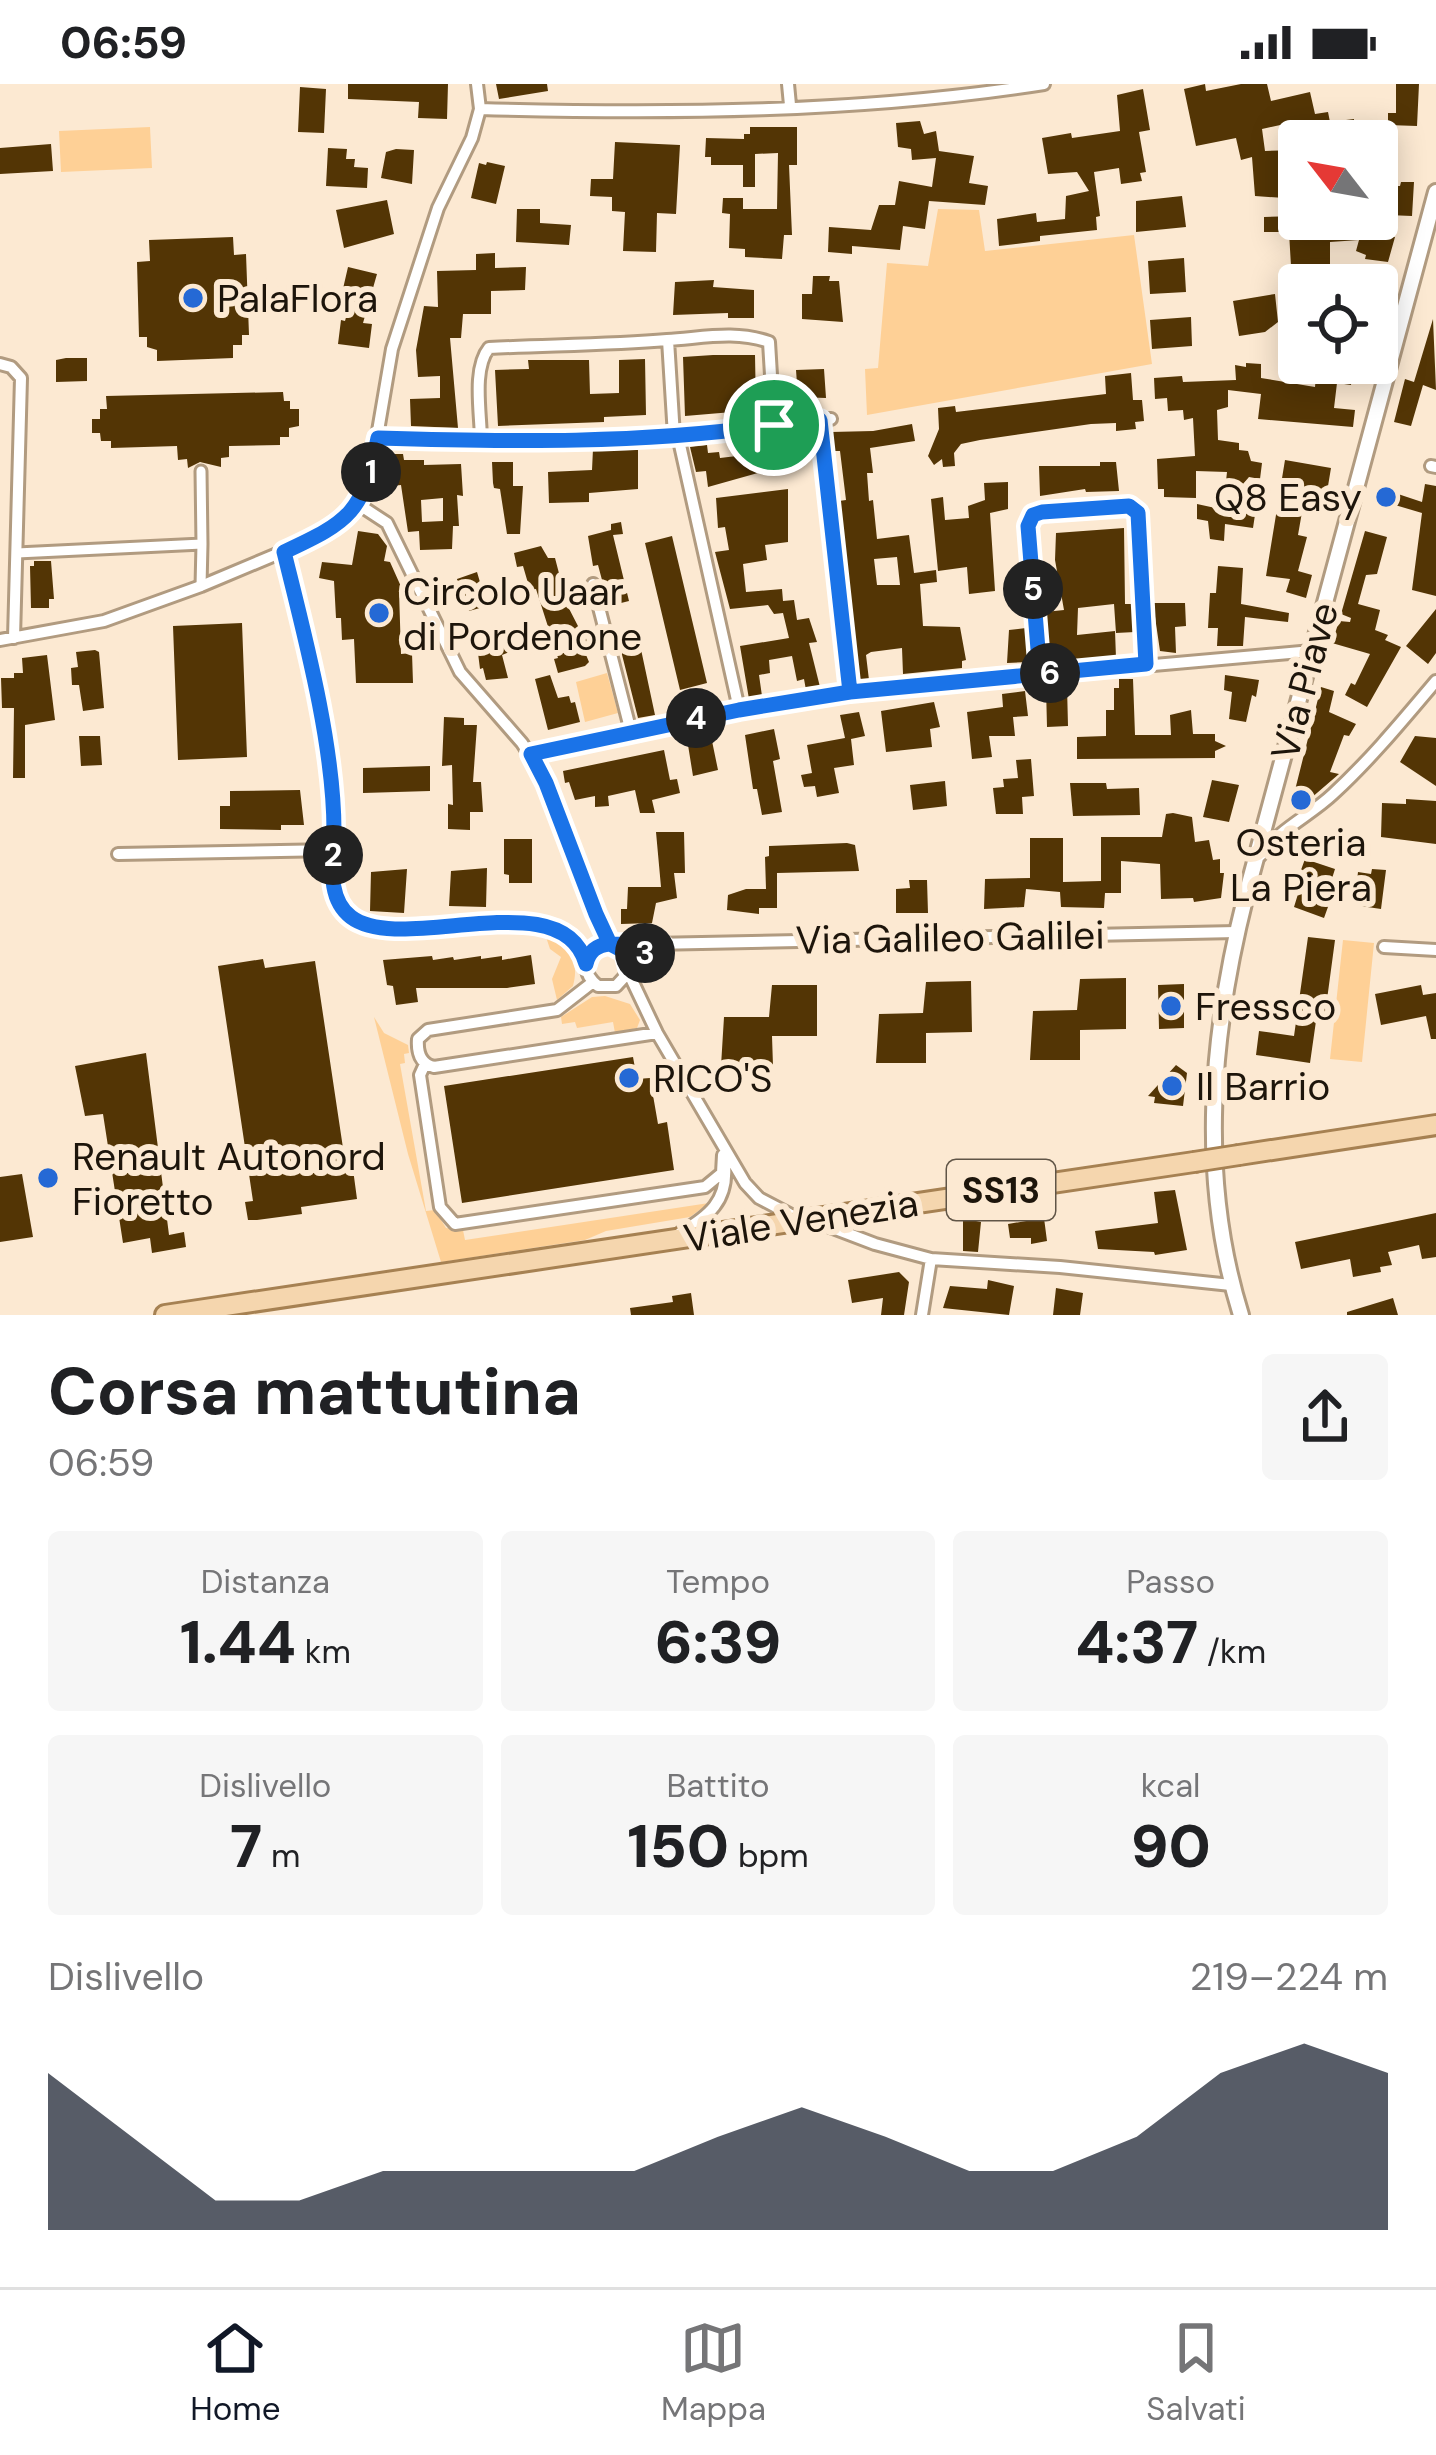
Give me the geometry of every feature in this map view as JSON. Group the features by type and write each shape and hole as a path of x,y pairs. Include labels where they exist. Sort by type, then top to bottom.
{"main road":[{"name":"Viale Venezia","path":"165,1315 1436,1125"}],"street":[{"path":"0,364 11,367 21,378 16,553 7,639 104,621 201,586 326,531 358,504 368,482 392,350 438,208 472,138 480,109 478,84"},
{"path":"788,84 790,105"},
{"path":"480,109 631,112 942,100 1044,84"},
{"name":"Via Piave","path":"1241,1315 1214,1178 1212,1122 1237,932 1436,192"},
{"path":"481,441 480,373 482,354 489,348 709,335 752,336 770,342 774,425"},
{"path":"668,340 676,436 739,710"},
{"path":"378,438 481,441 676,436 825,420 850,692"},
{"path":"201,471 201,586"},
{"path":"358,504 387,523 460,672 531,754 612,945"},
{"path":"1040,674 1028,526 1033,515 1042,512 1129,506 1138,513 1146,664"},
{"path":"16,553 202,544"},
{"path":"284,552 330,770 336,897 345,912 376,927 547,924 574,941 592,982"},
{"path":"593,584 632,732"},
{"path":"531,754 850,692 1312,651"},
{"path":"1255,863 1277,837 1310,815 1385,742 1436,681"},
{"path":"118,854 333,850"},
{"name":"Via Galileo Galilei","path":"612,945 1237,932"},
{"path":"586,964 596,947 612,945 625,952 657,1033 718,1139 759,1198 806,1220 931,1258 1232,1285"},
{"path":"610,988 622,983 648,951 662,945"},
{"path":"1384,947 1436,950"},
{"path":"592,982 635,1000 646,1012"},
{"path":"592,982 557,1010 424,1032 417,1043 425,1064 420,1075 440,1207 455,1224 705,1187 722,1172 723,1155"},
{"path":"425,1064 441,1066 657,1033"},
{"path":"665,1241 720,1202 726,1184 718,1139"},
{"path":"922,1315 931,1258"}],"shaded area":[{"path":"150,127 152,168 61,172 59,131"},
{"path":"938,209 979,210 985,251 1134,235 1152,364 867,415 865,369 878,368 887,263 928,266"},
{"path":"607,673 618,713 585,722 576,682"},
{"path":"545,934 566,948 574,961 573,986 557,1000 552,979 561,957 550,949"},
{"path":"1343,940 1374,943 1362,1062 1330,1059"},
{"path":"592,997 630,1004 640,1020 637,1028 615,1033 613,1022 577,1028 575,1022 562,1024 561,1017"},
{"path":"374,1017 384,1033 408,1045 405,1063 400,1064 426,1211 435,1210 446,1228 463,1230 465,1240 709,1203 690,1217 606,1231 585,1240 441,1262 408,1154"}],"building":[{"path":"348,84 448,84 447,119 418,118 419,102 348,99"},
{"path":"496,84 547,84 548,91 499,99"},
{"path":"1205,84 1206,91 1267,84 1271,101 1310,92 1315,114 1328,112 1330,120 1278,120 1278,126 1262,129 1265,151 1278,151 1278,198 1255,196 1252,157 1241,160 1236,138 1196,146 1184,89"},
{"path":"1396,84 1419,84 1417,126 1388,120 1388,113 1396,113"},
{"path":"300,87 326,89 324,133 298,132"},
{"path":"1143,89 1150,130 1139,132 1146,172 1140,173 1142,181 1121,184 1119,168 1094,172 1100,216 1096,217 1097,230 999,246 997,219 1036,213 1037,222 1065,219 1066,196 1089,191 1077,172 1048,174 1042,138 1120,131 1117,95"},
{"path":"920,121 924,134 936,131 939,151 974,156 969,183 988,186 985,205 929,201 925,229 903,226 900,250 852,246 852,254 828,252 829,227 871,230 879,205 895,205 899,181 932,187 936,158 912,160 911,149 898,147 896,123"},
{"path":"750,127 797,127 797,165 789,165 792,235 784,235 782,259 745,257 745,249 729,248 730,214 722,213 723,198 743,198 743,209 777,209 778,153 755,154 755,187 743,187 743,165 711,165 711,157 705,157 706,138 744,139"},
{"path":"615,142 680,145 676,214 657,213 656,252 623,251 625,212 612,211 612,197 590,196 591,179 613,179"},
{"path":"51,144 53,171 0,174 0,148"},
{"path":"328,148 347,149 346,159 355,159 354,167 368,168 367,188 326,186"},
{"path":"414,150 412,184 381,178 386,152"},
{"path":"479,163 505,166 496,204 471,198"},
{"path":"1414,182 1412,216 1398,215 1400,186"},
{"path":"1182,196 1186,227 1136,232 1136,201"},
{"path":"387,200 394,234 344,248 336,210"},
{"path":"517,209 540,209 540,223 571,225 569,245 516,242"},
{"path":"1264,217 1278,217 1278,232 1264,232"},
{"name":"PalaFlora","path":"233,237 234,255 246,254 249,335 242,335 242,345 233,345 233,358 157,361 157,350 147,347 147,337 139,337 137,262 150,261 149,240"},
{"path":"1289,240 1359,240 1330,242 1330,264 1291,264"},
{"path":"1359,240 1394,240 1388,262 1365,259 1366,255 1356,251"},
{"path":"495,253 495,268 526,267 525,290 491,291 491,314 463,314 461,338 450,338 458,428 411,426 410,399 440,398 440,376 418,377 416,350 424,306 438,307 437,271 476,270 476,254"},
{"path":"1184,258 1186,292 1150,294 1148,261"},
{"path":"348,267 377,274 363,323 372,324 369,348 338,344 341,320 345,321 352,295 342,293"},
{"path":"813,276 839,281 843,322 802,319 802,294 812,294"},
{"path":"714,280 713,287 754,290 754,318 728,318 728,313 673,315 675,282"},
{"path":"1275,294 1278,322 1265,332 1239,336 1233,301"},
{"path":"1191,317 1192,346 1152,349 1150,320"},
{"path":"1433,319 1436,390 1423,385 1411,426 1394,422 1405,379 1414,382"},
{"path":"755,355 756,410 685,416 683,357"},
{"path":"87,358 87,381 56,382 56,360"},
{"path":"645,359 646,415 604,417 604,422 498,426 495,370 529,369 528,360 589,360 590,394 619,393 619,360"},
{"path":"1246,363 1261,364 1261,378 1278,384 1337,384 1334,408 1355,410 1353,427 1258,419 1261,394 1228,390 1228,407 1217,410 1218,440 1239,443 1239,450 1248,451 1251,461 1262,463 1260,479 1249,477 1243,484 1226,481 1227,472 1196,471 1196,498 1164,497 1164,489 1158,489 1157,459 1195,456 1193,418 1184,420 1183,410 1168,411 1167,398 1155,399 1154,378 1236,380 1235,365 1246,367"},
{"path":"824,369 826,398 798,397 796,370"},
{"path":"1131,373 1133,400 1142,400 1144,421 1135,422 1136,429 1116,431 1116,423 1091,424 980,440 961,444 954,453 955,466 943,467 942,459 934,465 928,456 939,429 938,408 955,406 956,412 1106,394 1105,376"},
{"path":"283,392 290,409 299,409 299,426 289,428 289,437 280,437 280,445 229,446 229,457 221,458 221,467 200,462 188,468 187,459 178,460 177,446 111,448 111,441 101,441 100,433 92,433 92,419 100,419 100,409 107,409 106,396"},
{"path":"912,424 915,441 870,448 869,501 873,500 877,539 909,535 914,573 936,570 937,582 920,584 923,626 960,627 966,660 962,668 903,674 902,648 866,655 869,680 859,681 839,501 846,500 840,451 833,451 831,432","holes":["897,557 900,585 877,585 874,559"]},
{"path":"791,441 797,466 708,487 706,471 696,472 690,447 707,445 708,453 719,452 720,458 771,452 770,445"},
{"path":"593,449 638,450 638,489 589,493 589,502 549,503 548,472 592,470"},
{"path":"392,454 403,454 404,460 424,460 424,465 461,464 463,496 457,495 459,526 453,526 452,549 420,550 419,531 408,532 401,485 391,486","holes":["443,498 443,521 422,522 421,500"]},
{"path":"1285,460 1331,468 1326,498 1305,495 1298,535 1307,537 1298,571 1312,575 1306,598 1286,592 1290,579 1266,576"},
{"path":"492,462 513,462 513,486 523,486 520,534 507,534"},
{"path":"1100,462 1116,462 1119,491 1085,489 1040,496 1039,466 1100,466"},
{"path":"1008,482 1008,509 990,513 995,591 969,594 967,567 938,571 931,499 943,497 945,520 969,518 968,506 985,500 984,483"},
{"path":"1425,484 1436,486 1436,596 1412,590 1422,513 1395,505 1398,494 1422,502"},
{"path":"788,489 788,542 765,545 767,560 743,564 746,592 782,589 783,601 794,600 797,620 809,618 817,642 809,643 820,687 806,690 804,679 797,681 792,656 769,660 770,673 759,675 762,696 749,699 740,646 789,638 783,613 774,614 768,605 730,609 715,552 729,550 725,527 718,528 716,498"},
{"path":"1197,504 1243,514 1244,506 1256,508 1253,528 1225,524 1224,541 1210,539 1208,521 1197,519"},
{"path":"621,522 623,534 613,535 629,601 609,606 598,565 593,566 588,536"},
{"path":"1124,528 1125,604 1133,604 1135,632 1116,633 1114,604 1078,608 1077,635 1115,631 1116,658 1049,665 1045,612 1064,610 1055,560 1056,533"},
{"path":"358,531 378,534 387,546 384,561 390,562 403,591 399,591 401,654 412,653 413,683 356,683 354,639 342,640 334,581 319,578 322,562 352,565"},
{"path":"1365,531 1387,537 1377,574 1366,575 1358,604 1380,610 1375,630 1401,647 1367,707 1345,695 1370,654 1332,643 1339,621 1350,622 1351,618 1341,614"},
{"path":"672,536 707,683 680,690 645,543"},
{"path":"541,546 548,558 555,558 561,581 566,579 570,591 562,595 579,628 584,628 589,648 584,650 589,662 585,666 558,673 554,659 558,658 536,589 530,590 514,553"},
{"path":"34,561 51,561 54,599 49,599 49,608 31,608 30,566"},
{"path":"1218,566 1243,568 1241,604 1289,613 1288,622 1245,617 1243,646 1217,646 1218,628 1208,628"},
{"path":"477,572 487,606 469,611 466,598 460,599 457,579"},
{"path":"1153,603 1185,603 1186,626 1175,627 1176,653 1160,651"},
{"path":"1436,609 1436,653 1428,664 1406,646"},
{"path":"242,623 247,757 178,760 173,626"},
{"path":"636,626 655,715 638,718 616,631"},
{"path":"1026,628 1029,662 1007,663 1009,630"},
{"path":"509,631 514,650 502,655 508,678 486,680 477,645 485,643 484,638"},
{"path":"76,652 99,652 104,708 83,711 79,685 72,685 71,668 78,667"},
{"path":"47,655 55,720 25,725 25,778 13,778 14,708 2,708 1,678 23,673 22,658"},
{"path":"550,675 558,698 569,696 575,702 580,722 548,730 535,679"},
{"path":"1225,675 1259,680 1246,722 1229,719 1232,692 1224,690"},
{"path":"1119,679 1133,679 1135,735 1171,735 1170,715 1191,710 1193,734 1215,734 1215,741 1226,746 1215,751 1215,758 1077,759 1077,737 1106,736 1106,710 1114,710"},
{"path":"1067,686 1068,726 1047,727 1046,687"},
{"path":"1321,687 1334,691 1329,712 1356,724 1349,736 1344,735 1330,772 1339,774 1303,805 1292,802"},
{"path":"1025,691 1028,716 1013,717 1015,736 989,736 992,757 972,759 967,712 1003,707 1002,694"},
{"path":"934,702 940,727 930,729 932,747 886,752 881,711"},
{"path":"859,712 865,736 851,739 854,765 834,768 839,793 817,797 815,786 804,787 801,775 812,773 807,745 845,738 840,715"},
{"path":"444,717 464,718 464,725 477,725 473,782 481,782 483,812 470,812 470,830 448,829 452,765 442,766"},
{"path":"774,729 780,759 773,761 782,812 762,815 745,735"},
{"path":"79,736 100,736 102,765 81,766"},
{"path":"1415,736 1436,738 1436,786 1400,762"},
{"path":"712,741 718,770 693,776 688,745"},
{"path":"664,750 670,780 677,779 680,793 652,800 655,813 640,813 635,790 608,796 609,806 595,807 595,796 575,800 569,782 565,783 563,771"},
{"path":"1031,759 1034,796 1022,797 1023,814 996,814 993,788 1004,787 1003,779 1018,778 1016,760"},
{"path":"430,766 430,791 363,793 363,768"},
{"path":"1212,780 1239,785 1229,822 1203,817"},
{"path":"945,781 947,806 913,810 910,785"},
{"path":"1070,783 1139,788 1140,815 1073,816"},
{"path":"300,790 304,825 281,825 281,830 220,829 220,806 230,806 230,791"},
{"path":"1406,799 1436,801 1436,844 1381,837 1382,803 1406,804"},
{"path":"1166,814 1192,817 1195,842 1209,840 1213,860 1220,859 1220,873 1224,873 1221,898 1161,899 1160,864 1121,861 1121,893 1105,893 1104,908 1061,907 1060,892 1026,889 1024,907 984,909 985,879 1030,878 1030,838 1063,838 1063,882 1101,881 1101,837 1162,837"},
{"path":"656,832 684,832 685,873 674,873 677,898 656,903 652,923 621,924 628,887 661,887"},
{"path":"504,839 532,839 532,883 509,883 509,875 504,874"},
{"path":"855,845 859,871 777,873 777,908 759,908 759,914 727,910 728,895 766,889 769,846"},
{"path":"1305,859 1335,869 1324,918 1294,907 1298,894 1293,892"},
{"path":"487,868 486,907 449,906 451,871"},
{"path":"407,869 404,913 370,911 371,872"},
{"path":"1372,869 1386,870 1381,909 1354,905 1358,872 1371,874"},
{"path":"909,880 927,880 928,913 896,913 896,889 910,888"},
{"path":"1308,937 1335,940 1324,1022 1316,1021 1310,1063 1256,1055 1259,1031 1294,1036"},
{"path":"531,955 535,984 416,988 418,1002 396,1005 383,960 502,956 502,960"},
{"path":"263,959 265,968 315,961 343,1148 350,1147 357,1199 301,1207 302,1214 248,1220 245,1202 253,1201 218,966"},
{"path":"1126,978 1126,1029 1080,1030 1080,1060 1030,1060 1033,1011 1077,1010 1080,979"},
{"path":"971,981 972,1032 926,1033 926,1063 876,1063 879,1014 923,1013 926,982"},
{"name":"Fressco","path":"1184,984 1184,1028 1159,1029 1158,985"},
{"path":"772,985 817,985 817,1036 772,1036 773,1066 721,1066 724,1017 769,1017"},
{"path":"1421,985 1423,995 1436,993 1436,1039 1431,1039 1426,1016 1381,1025 1375,994"},
{"path":"146,1053 169,1235 184,1232 186,1247 152,1253 150,1238 123,1243 103,1114 85,1116 75,1066"},
{"path":"633,1057 637,1079 650,1078 658,1124 667,1122 674,1170 462,1203 444,1086"},
{"name":"Il Barrio","path":"1176,1065 1187,1073 1183,1106 1154,1103 1155,1097 1148,1096"},
{"path":"22,1174 33,1237 0,1242 0,1177"},
{"path":"1175,1190 1187,1250 1155,1255 1098,1249 1095,1231 1158,1223 1154,1192"},
{"path":"963,1213 977,1214 976,1221 981,1222 978,1252 963,1251"},
{"path":"1436,1213 1436,1257 1422,1259 1419,1245 1388,1252 1392,1265 1380,1267 1381,1272 1353,1277 1350,1259 1301,1269 1295,1242"},
{"path":"1044,1218 1047,1241 1031,1244 1031,1238 1010,1238 1008,1224"},
{"path":"899,1272 909,1282 904,1315 881,1315 883,1298 852,1303 848,1280"},
{"path":"988,1280 1014,1286 1009,1315 943,1308 950,1286 987,1289"},
{"path":"1056,1288 1083,1293 1080,1315 1053,1315"},
{"path":"691,1293 694,1315 631,1315 630,1308 673,1302 672,1296"},
{"path":"1393,1298 1398,1315 1347,1315 1347,1312"}],"place":[{"name":"PalaFlora","path":"193,298"},
{"name":"Q8 Easy","path":"1386,497"},
{"name":"Circolo Uaar di Pordenone","path":"379,613"},
{"name":"Osteria La Piera","path":"1301,800"},
{"name":"Fressco","path":"1171,1006"},
{"name":"RICO'S","path":"629,1078"},
{"name":"Il Barrio","path":"1172,1086"},
{"name":"Renault Autonord Fioretto","path":"48,1178"}],"route":[{"path":"774,425 703,435 530,442 378,438 358,504 326,531 284,552 330,770 334,888 349,915 376,927 547,924 574,941 586,964 591,952 602,945 610,944 662,945 629,968 625,952 610,944 596,914 531,754 678,721 850,692 1040,674 1028,526 1033,515 1042,512 1129,506 1138,513 1146,664 850,692 820,420 774,425"}]}
